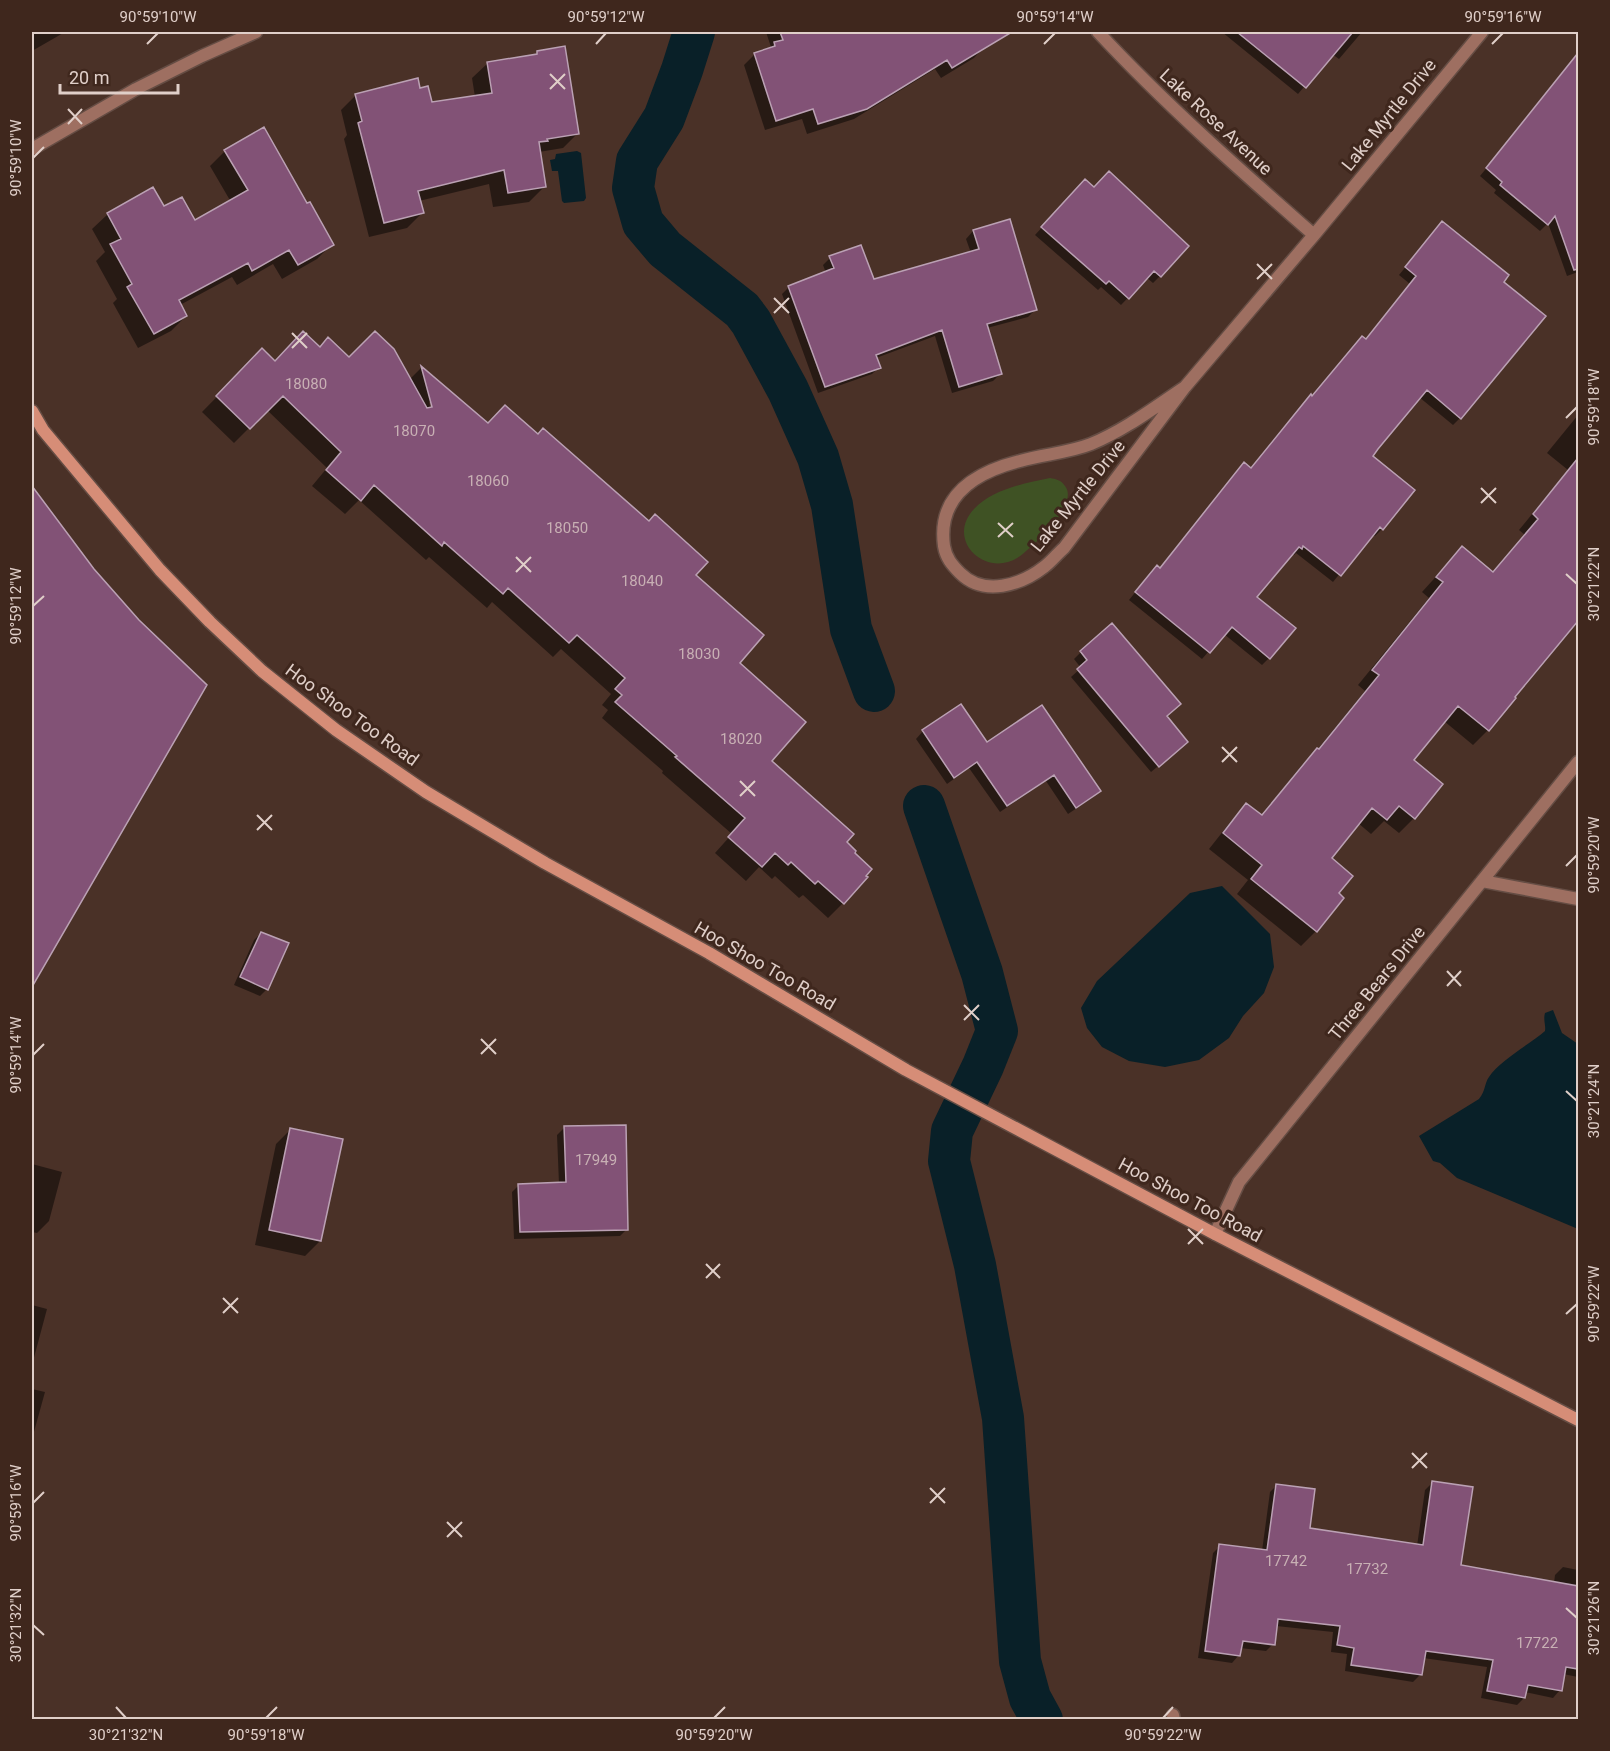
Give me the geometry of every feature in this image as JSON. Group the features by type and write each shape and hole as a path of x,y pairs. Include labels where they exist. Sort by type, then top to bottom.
{"street":[{"path":"32,148 136,89 256,32"},
{"name":"Lake Rose Avenue","path":"1098,32 1133,70 1234,165 1314,235"},
{"name":"Lake Myrtle Drive","path":"1185,387 1118,431 1090,444 1060,453 1020,460 979,475 961,489 950,504 946,516 944,548 950,563 964,577 981,585 1000,586 1021,582 1044,567 1064,548 1185,387 1482,32"},
{"name":"Hoo Shoo Too Road","path":"32,411 43,430 160,570 210,622 262,671 336,730 426,792 545,863 709,953 906,1070 1215,1234 1578,1420"},
{"name":"Three Bears Drive","path":"1215,1234 1239,1182 1578,762"},
{"path":"1482,881 1578,899"}],"green space":[{"path":"1050,478 1062,482 1068,494 1062,512 1047,531 1012,561 998,563 986,561 975,555 968,546 964,534 966,522 974,509 981,502 999,492"}],"water":[{"path":"577,151 581,153 586,198 584,201 564,203 558,171 552,171 550,160 555,159 556,154"},
{"path":"1222,886 1270,934 1274,967 1264,993 1243,1016 1229,1038 1199,1060 1165,1067 1129,1061 1102,1047 1087,1028 1081,1008 1097,981 1190,893"},
{"path":"1553,1010 1562,1033 1578,1044 1578,1229 1457,1178 1440,1163 1433,1161 1419,1136 1479,1099 1487,1080 1494,1071 1545,1031 1545,1013"}],"building":[{"path":"780,32 1012,32 952,68 947,60 867,109 818,124 813,109 776,121 754,53 775,46 774,42 783,40"},
{"path":"1237,32 1353,32 1306,88"},
{"path":"565,46 579,134 539,142 546,187 508,193 504,170 418,191 424,213 384,223 358,123 362,121 355,94 418,78 420,88 428,86 432,102 492,93 487,62 537,54 537,51"},
{"path":"1578,53 1578,269 1574,270 1555,216 1548,225 1500,185 1502,182 1486,168"},
{"path":"264,127 334,245 298,265 289,250 252,271 248,263 179,300 187,316 154,334 127,287 132,284 110,244 121,239 107,213 153,187 164,206 182,197 195,220 248,190 224,150"},
{"path":"1109,171 1189,246 1161,277 1154,271 1129,299 1109,281 1106,284 1041,227 1085,179 1094,187"},
{"path":"1010,219 1037,310 987,324 1002,374 959,387 942,330 876,355 881,368 825,387 788,286 834,268 829,256 861,245 874,279 979,249 973,230"},
{"path":"1442,221 1509,275 1504,282 1546,316 1461,419 1427,390 1378,449 1373,456 1415,490 1383,530 1380,527 1341,576 1303,546 1302,549 1299,547 1257,597 1296,628 1270,659 1232,627 1210,653 1135,592 1157,565 1160,568 1244,462 1251,468 1362,336 1366,339 1416,276 1405,267"},
{"path":"303,331 320,347 328,337 349,357 375,331 394,349 427,408 432,407 421,366 488,423 505,405 538,434 543,428 649,521 655,514 708,562 696,575 764,635 740,663 806,722 772,761 854,834 847,842 872,869 866,876 868,877 844,904 818,881 815,884 791,862 788,865 775,853 762,867 728,837 745,818 615,702 622,695 615,689 625,678 577,635 569,643 508,588 503,594 444,542 442,546 374,485 361,501 326,470 341,452 283,396 250,429 216,396 262,348 275,361"},
{"path":"1578,458 1578,621 1489,731 1458,706 1414,760 1443,784 1415,819 1399,806 1387,820 1372,808 1332,858 1353,876 1339,893 1344,898 1317,932 1251,879 1262,865 1223,833 1246,803 1262,815 1317,748 1319,749 1379,675 1372,670 1443,582 1436,577 1462,546 1493,572 1538,519 1533,514"},
{"path":"32,486 94,569 139,620 207,685 32,987"},
{"path":"1112,623 1181,704 1167,716 1188,742 1159,767 1077,669 1087,660 1080,651"},
{"path":"961,704 987,742 1042,705 1101,791 1076,808 1054,775 1007,806 977,762 954,778 922,730"},
{"path":"261,932 289,943 268,990 240,977"},
{"path":"626,1125 628,1230 520,1232 518,1184 566,1182 564,1126"},
{"path":"290,1128 343,1139 321,1241 269,1230"},
{"path":"1432,1481 1473,1487 1461,1565 1578,1586 1578,1669 1566,1667 1562,1691 1528,1685 1525,1698 1487,1691 1493,1660 1426,1651 1422,1675 1351,1665 1354,1648 1337,1645 1340,1626 1278,1619 1275,1645 1243,1641 1240,1656 1205,1651 1219,1544 1267,1550 1276,1484 1315,1489 1310,1528 1423,1545"}],"waterway":[{"path":"694,32 664,118 637,161 633,188 643,223 665,249 742,310 751,322 788,390 818,457 832,505 851,629 874,691"},
{"path":"924,806 982,973 997,1031 952,1131 949,1161 975,1265 1003,1418 1020,1661 1030,1698 1042,1720"}]}
